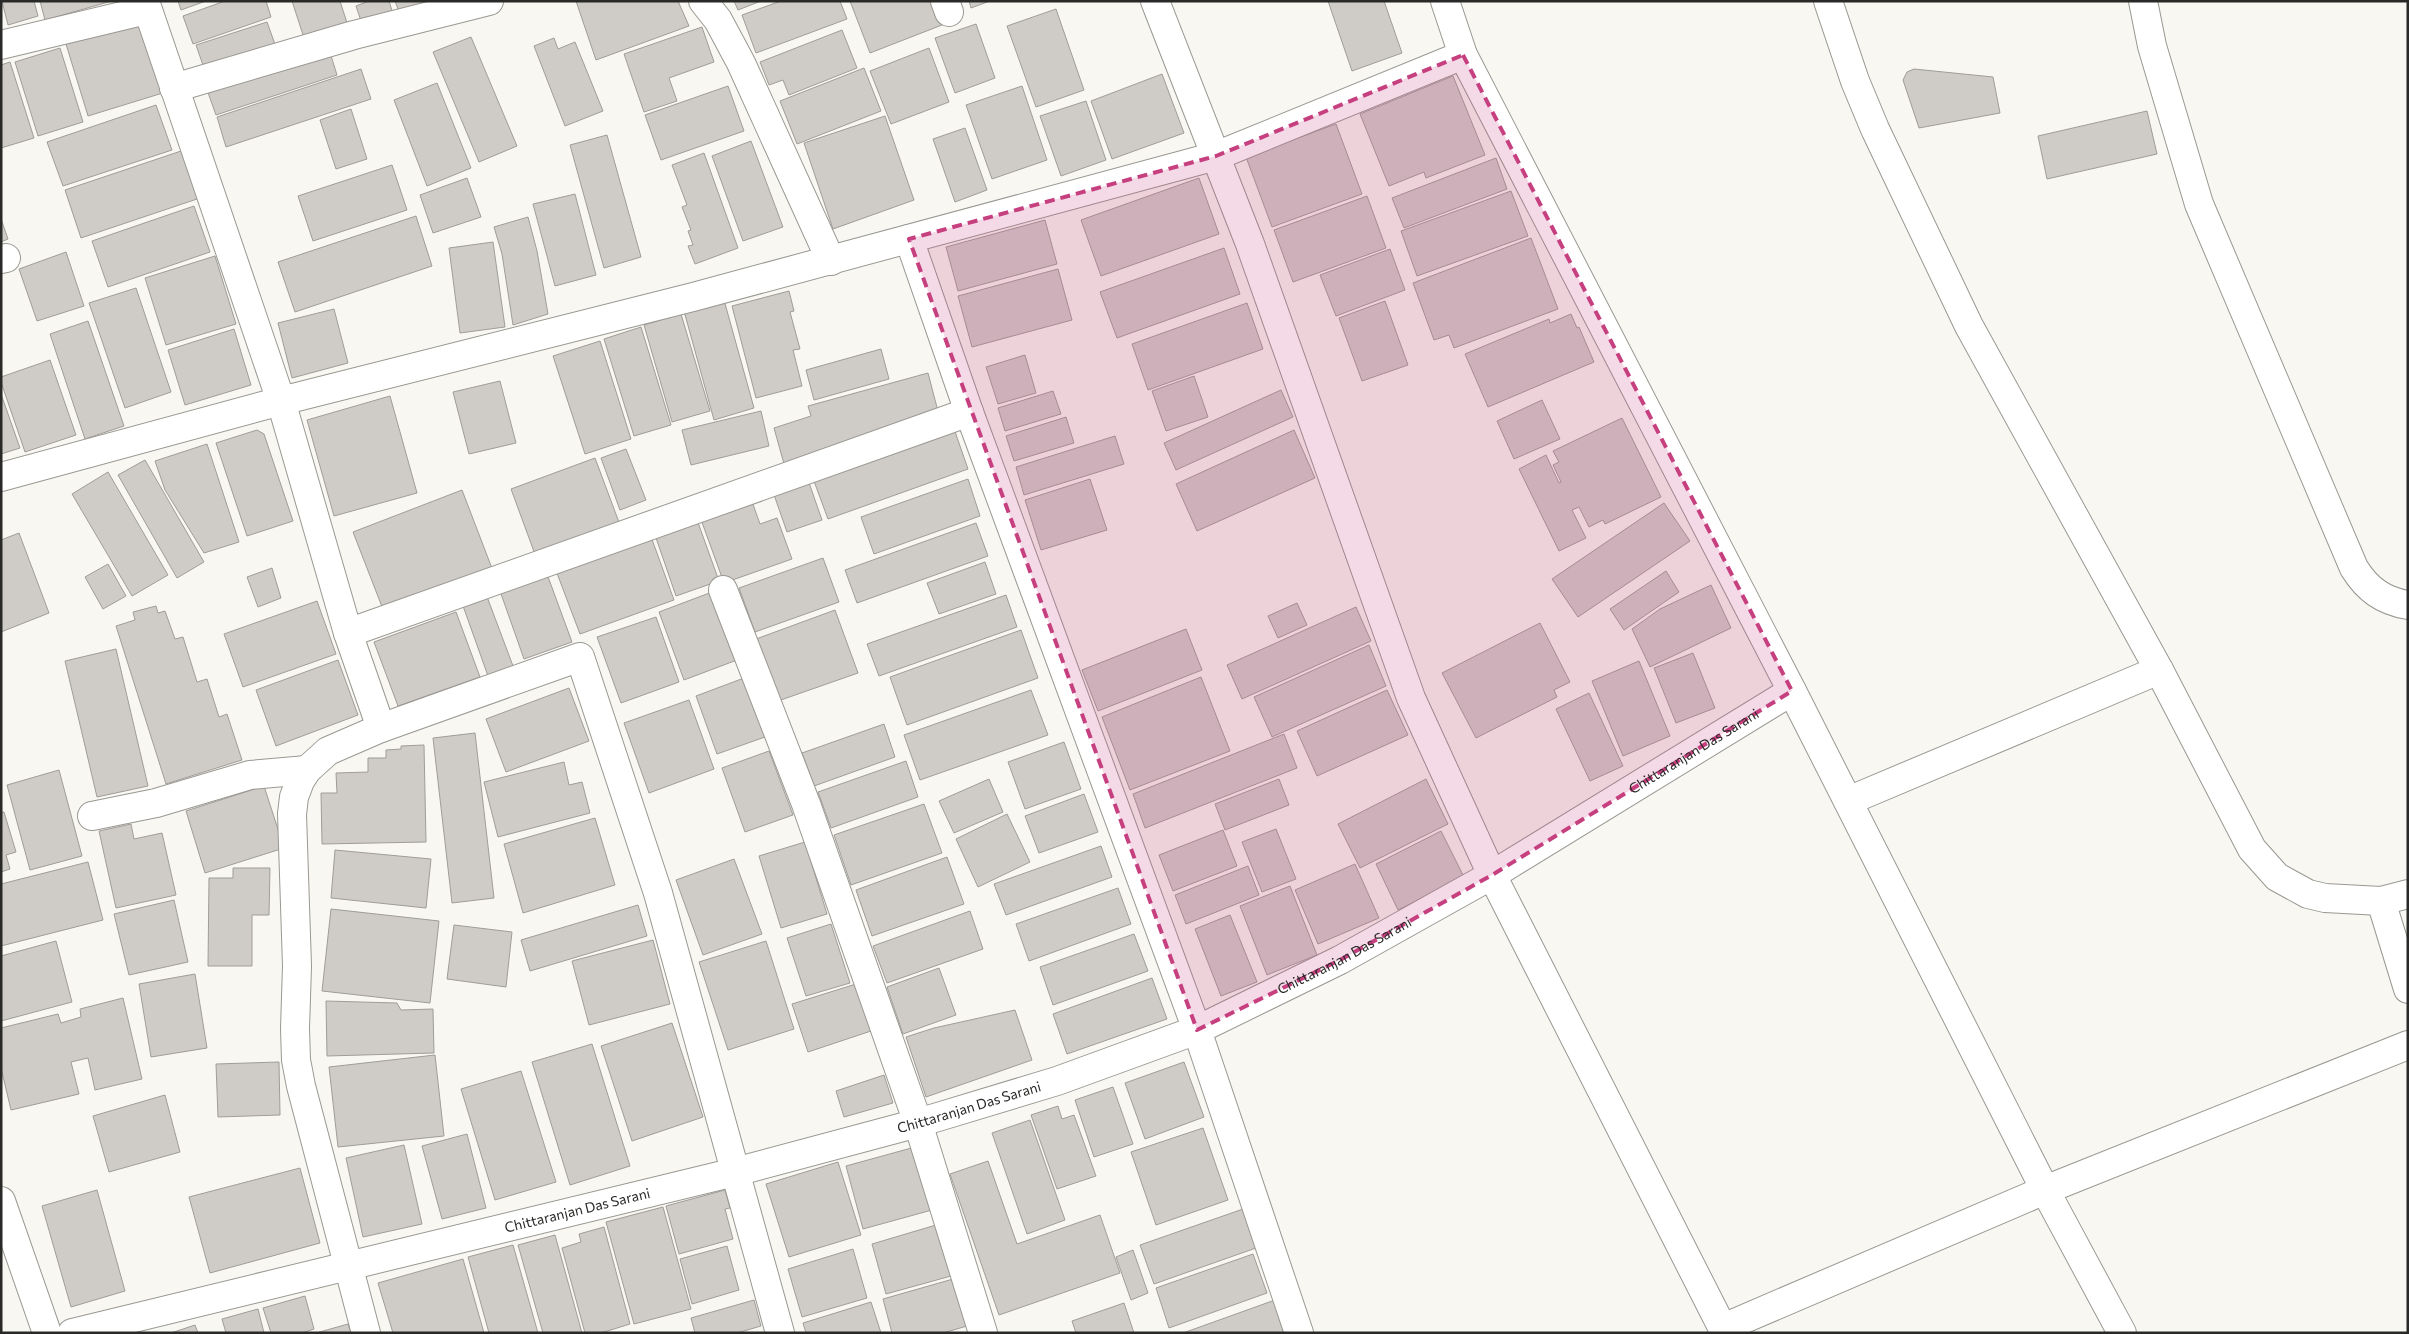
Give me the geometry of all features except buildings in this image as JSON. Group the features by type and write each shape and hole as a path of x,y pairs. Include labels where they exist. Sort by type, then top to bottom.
{"street":[{"path":"174,88 354,35 489,1"},
{"path":"703,1 718,20 741,63 831,260"},
{"path":"1155,1 1250,244 1411,698 1492,875 1724,1331 2045,1190 2408,1045"},
{"path":"1445,1 1463,55 1792,691 2045,1190 2122,1333"},
{"path":"1828,1 1852,73 1868,113 1969,326 2159,670 2252,849 2277,877 2308,894 2325,898 2381,901 2408,894"},
{"path":"2143,1 2152,46 2199,204 2354,568 2361,580 2382,598 2408,605"},
{"path":"1,45 146,6 281,401 348,633 381,728"},
{"path":"1,477 281,401 693,298 1216,156 1463,55"},
{"path":"909,239 969,412 1197,1030 1299,1333"},
{"path":"348,633 969,412"},
{"path":"723,590 806,804 918,1123 983,1333"},
{"path":"366,1333 296,1060 296,966 292,814 294,797 307,770 328,751 381,728 580,657 658,893 780,1333"},
{"path":"1848,801 2159,670"},
{"name":"Chittaranjan Das Sarani","path":"72,1333 735,1172 918,1123 1057,1081 1197,1030 1340,960 1492,875 1792,691"},
{"path":"92,816 156,803 250,775 307,770"},
{"path":"2381,901 2408,989"},
{"path":"1,1201 47,1333"}],"highlighted area":[{"path":"1463,55 1792,691 1492,875 1340,960 1197,1030 909,239 1216,156"}]}
